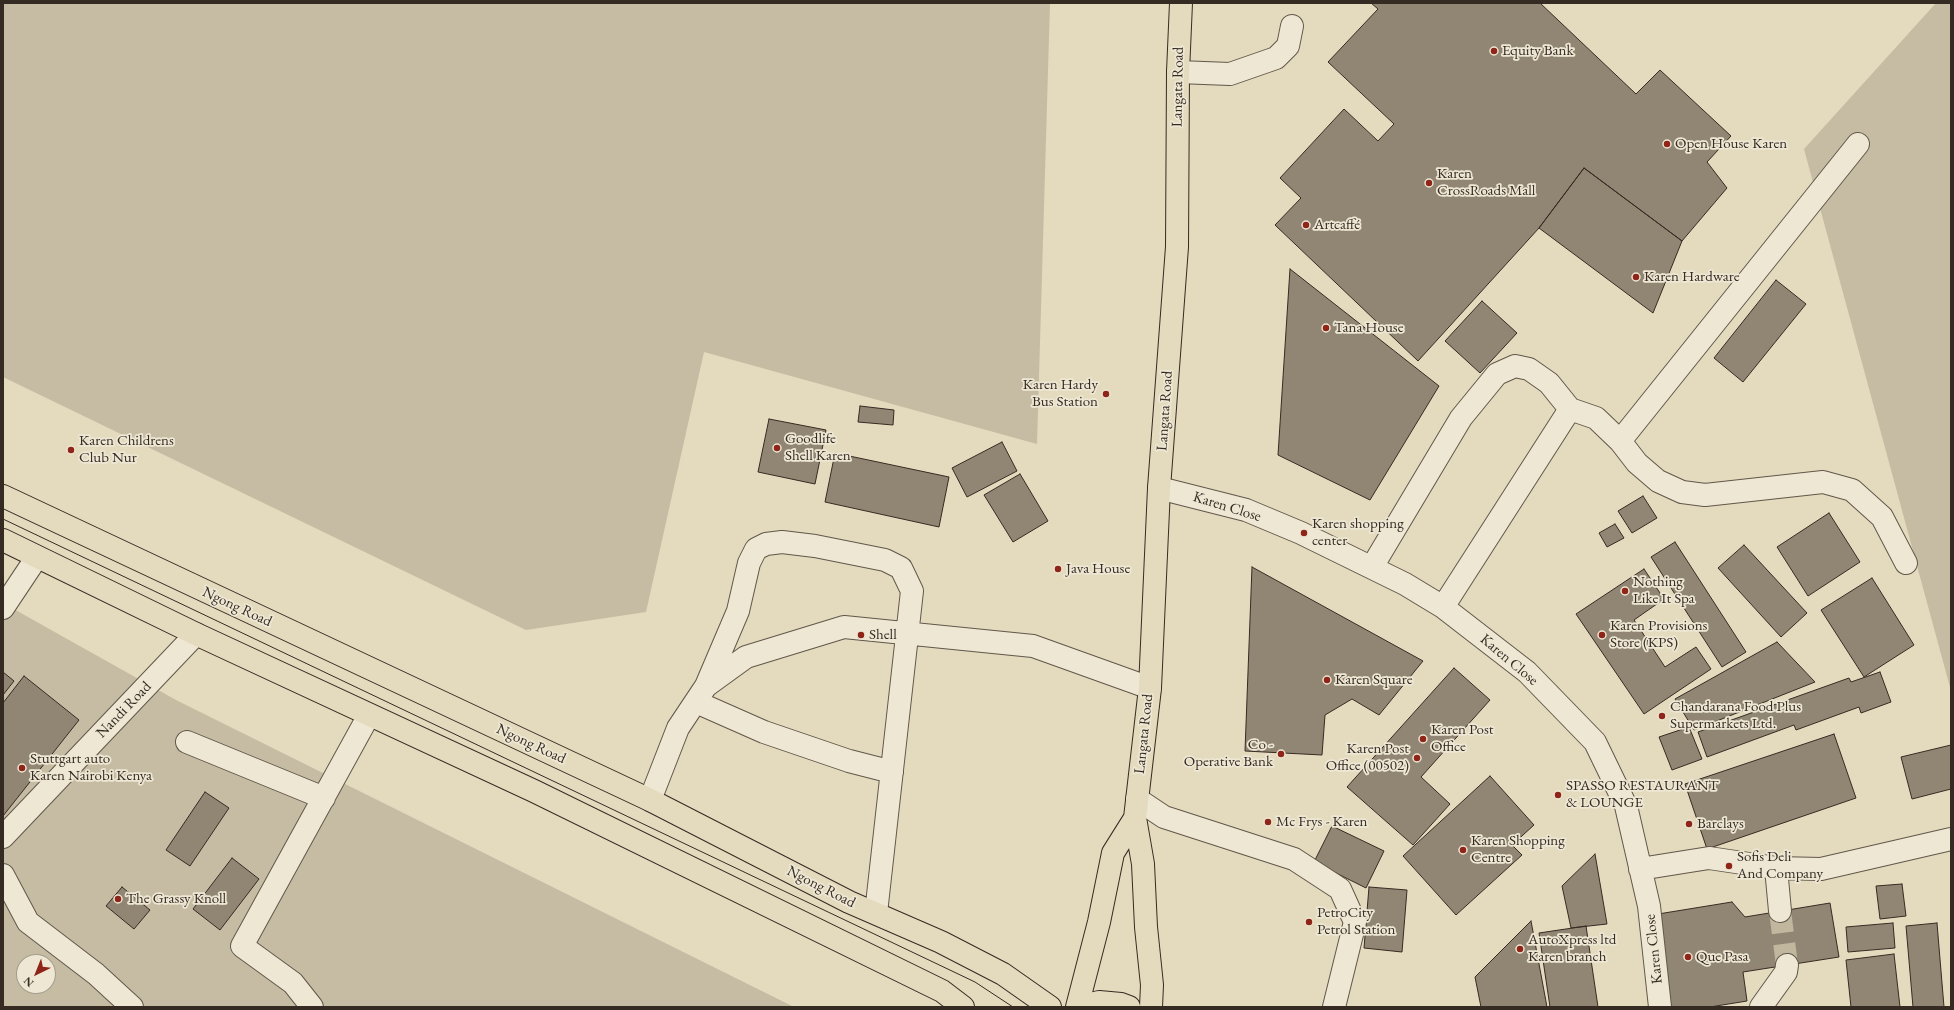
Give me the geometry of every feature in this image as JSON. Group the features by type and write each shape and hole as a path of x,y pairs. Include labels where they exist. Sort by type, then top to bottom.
{"main road":[{"name":"Langata Road","path":"1136,808 1150,688 1159,488 1177,247 1178,72 1181,3"},
{"name":"Ngong Road","path":"3,496 650,800 849,902 940,942 1003,974 1050,1007"},
{"path":"3,540 369,716 534,791 942,991 963,1007"},
{"path":"1129,1007 1121,1004 1099,1002 1078,1007 1099,922 1113,853 1136,808"},
{"path":"1136,808 1143,864 1146,927 1152,985 1151,1007"}],"street":[{"path":"1178,72 1230,74 1276,58 1288,46 1292,26"},
{"path":"1620,440 1858,144"},
{"path":"1372,567 1461,418 1497,374 1515,366 1529,369 1549,383 1570,409 1596,418 1620,440 1637,463 1653,477 1658,481 1682,492 1705,495 1823,482 1852,490 1882,517 1906,563"},
{"path":"1443,607 1570,409"},
{"name":"Karen Close","path":"1159,488 1246,510 1302,533 1372,567 1443,607 1527,672 1595,742 1626,806 1649,906 1660,1007"},
{"path":"650,800 678,728 701,694 738,611 749,563 756,549 766,544 782,542 815,546 885,560 901,568 912,591 876,913"},
{"path":"3,608 37,557"},
{"path":"701,694 746,657 844,627 1033,646 1150,688"},
{"name":"Nandi Road","path":"3,837 196,634"},
{"path":"701,694 764,732 849,761 892,772"},
{"path":"312,1007 293,983 242,946 369,716"},
{"path":"187,742 324,798"},
{"path":"1136,808 1294,859 1340,889 1355,922 1334,1007"},
{"path":"1640,869 1709,858 1776,868 1821,869 1951,839"},
{"path":"1776,868 1780,911"},
{"path":"3,875 28,922 96,974 132,1007"},
{"path":"1761,1007 1786,972 1787,965"}],"shaded area":[{"path":"3,3 1050,3 1037,444 704,352 646,612 526,630 3,377"},
{"path":"1936,3 1951,3 1951,691 1804,149"},
{"path":"3,603 176,700 794,1007 3,1007"}],"building":[{"name":"Karen CrossRoads Mall","path":"1371,3 1540,3 1636,94 1660,70 1731,136 1707,162 1727,188 1682,241 1584,168 1539,228 1418,361 1275,225 1301,198 1280,178 1344,109 1378,141 1394,124 1328,62 1378,9"},
{"name":"Karen Hardware","path":"1584,168 1682,241 1653,313 1539,228"},
{"name":"Tana House","path":"1290,269 1439,386 1370,500 1278,455"},
{"path":"1776,280 1806,304 1743,382 1714,358"},
{"path":"1482,301 1517,333 1480,373 1445,341"},
{"path":"860,406 894,410 893,425 858,422"},
{"path":"769,419 826,430 815,484 758,472"},
{"path":"1002,442 1017,471 967,497 952,468"},
{"path":"835,453 949,477 939,527 825,502"},
{"path":"1020,474 1048,521 1013,542 984,495"},
{"path":"1643,496 1657,518 1632,533 1618,511"},
{"path":"1829,513 1860,562 1808,596 1777,547"},
{"path":"1615,524 1624,538 1607,547 1599,533"},
{"path":"1675,542 1746,652 1722,667 1651,557"},
{"path":"1744,545 1807,613 1781,637 1718,568"},
{"name":"Karen Square","path":"1252,567 1423,661 1379,715 1352,699 1325,715 1322,755 1245,751"},
{"path":"1644,569 1664,599 1634,620 1665,667 1696,647 1711,669 1644,714 1576,614"},
{"path":"1872,578 1914,645 1864,677 1821,610"},
{"path":"1777,642 1815,682 1694,730 1675,699"},
{"name":"Karen Post Office","path":"1454,668 1490,700 1421,777 1450,804 1413,845 1347,787"},
{"path":"3,672 14,681 3,695"},
{"path":"1880,672 1891,702 1861,713 1859,707 1796,730 1794,725 1707,757 1698,732 1849,678 1851,682"},
{"name":"Stuttgart auto Karen Nairobi Kenya","path":"24,676 79,720 3,816 3,703"},
{"path":"1689,727 1702,759 1672,770 1659,737"},
{"path":"1834,734 1856,798 1707,849 1685,784"},
{"path":"1951,745 1951,789 1912,799 1901,757"},
{"name":"Karen Shopping Centre","path":"1490,776 1534,825 1512,845 1522,855 1456,915 1403,856"},
{"path":"205,792 229,808 190,866 166,850"},
{"path":"1332,826 1384,851 1366,888 1314,862"},
{"path":"1595,854 1607,924 1571,928 1562,886"},
{"path":"232,858 259,879 220,930 193,909"},
{"path":"1902,884 1906,916 1880,919 1876,886"},
{"path":"122,887 150,910 134,929 106,906"},
{"path":"1369,887 1407,890 1402,952 1364,948"},
{"path":"1732,902 1745,917 1830,903 1839,957 1743,972 1747,1001 1710,1007 1668,1007 1652,915"},
{"name":"AutoXpress ltd Karen branch","path":"1531,921 1547,1007 1481,1007 1475,977"},
{"path":"1893,923 1895,948 1848,952 1846,927"},
{"path":"1937,923 1944,1007 1913,1007 1906,926"},
{"path":"1586,926 1598,1007 1550,1007 1539,933"},
{"path":"1894,954 1900,1007 1851,1007 1846,960"}],"tunnel":[{"path":"1780,911 1787,965"}],"tram line":[{"path":"3,519 975,982 1013,1007"}],"place":[{"name":"Equity Bank","path":"1494,51"},
{"name":"Open House Karen","path":"1667,144"},
{"name":"Karen CrossRoads Mall","path":"1429,183"},
{"name":"Artcaffé","path":"1306,225"},
{"name":"Karen Hardware","path":"1636,277"},
{"name":"Tana House","path":"1326,328"},
{"name":"Karen Hardy Bus Station","path":"1106,394"},
{"name":"Goodlife Shell Karen","path":"777,448"},
{"name":"Karen Childrens Club Nur","path":"71,450"},
{"name":"Karen shopping center","path":"1304,533"},
{"name":"Java House","path":"1058,569"},
{"name":"Nothing Like It Spa","path":"1625,591"},
{"name":"Shell","path":"861,635"},
{"name":"Karen Provisions Store (KPS)","path":"1602,635"},
{"name":"Karen Square","path":"1327,680"},
{"name":"Chandarana Food Plus Supermarkets Ltd.","path":"1662,716"},
{"name":"Karen Post Office","path":"1423,739"},
{"name":"Co - Operative Bank","path":"1281,754"},
{"name":"Karen Post Office (00502)","path":"1417,758"},
{"name":"Stuttgart auto Karen Nairobi Kenya","path":"22,768"},
{"name":"SPASSO RESTAURANT & LOUNGE","path":"1558,795"},
{"name":"Mc Frys - Karen","path":"1268,822"},
{"name":"Barclays","path":"1689,824"},
{"name":"Karen Shopping Centre","path":"1463,850"},
{"name":"Sofis Deli And Company","path":"1729,866"},
{"name":"The Grassy Knoll","path":"118,899"},
{"name":"PetroCity Petrol Station","path":"1309,922"},
{"name":"AutoXpress ltd Karen branch","path":"1520,949"},
{"name":"Que Pasa","path":"1688,957"}]}
